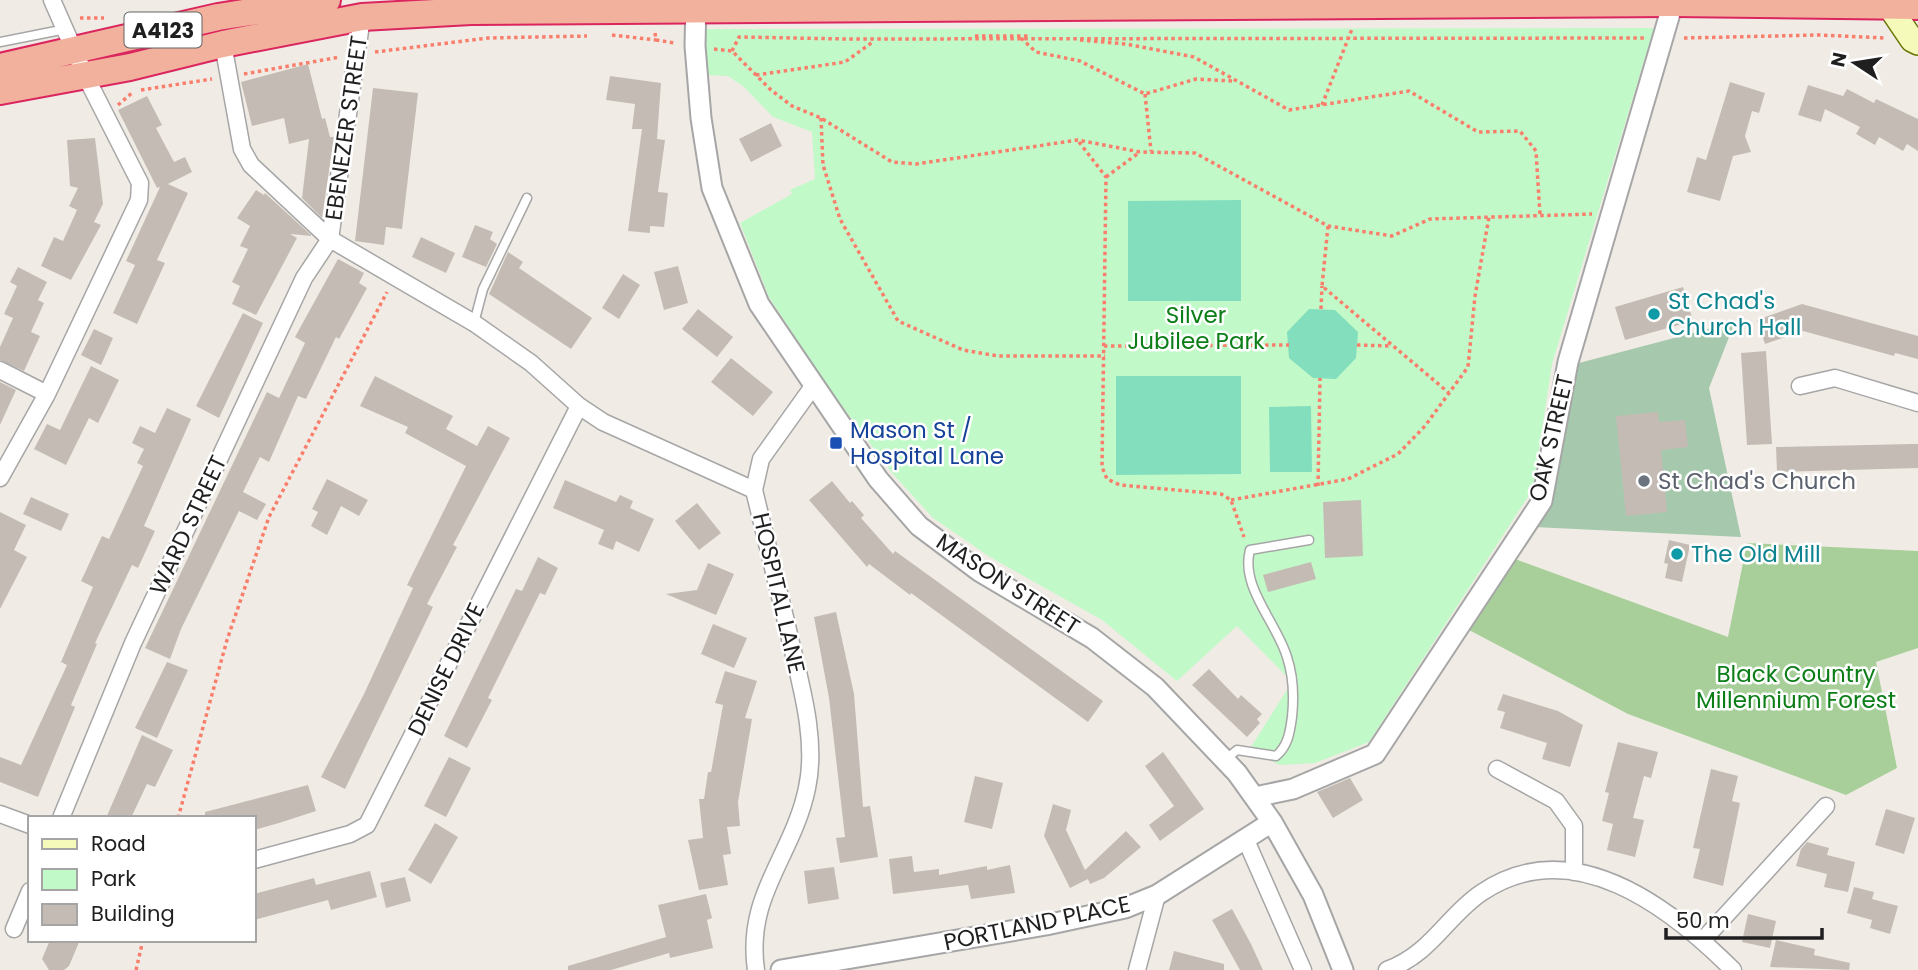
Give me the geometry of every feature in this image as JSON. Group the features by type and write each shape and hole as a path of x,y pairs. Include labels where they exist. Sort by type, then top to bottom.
{"highway":[{"name":"A4123","path":"0,67 72,31 218,17 327,0"},
{"name":"A4123","path":"0,91 362,17 543,8 696,4 1327,2 1363,5 1886,3 1918,6"}],"main road":[{"path":"1886,3 1915,41"}],"street":[{"path":"0,478 47,394 139,200 140,183 85,75 72,31 52,0"},
{"name":"OAK STREET","path":"1255,797 1293,789 1375,754 1542,500 1568,362 1673,3"},
{"name":"MASON STREET","path":"696,4 695,46 701,118 712,188 759,304 878,479 919,526 979,571 1092,638 1113,654 1155,687 1225,760 1272,822 1313,895 1343,970"},
{"name":"EBENEZER STREET","path":"330,239 362,17"},
{"name":"HOSPITAL LANE","path":"223,44 242,149 251,165 330,239 474,323 531,363 579,406 603,422 754,489 803,694 810,764 807,789 791,834 758,909 752,941 756,970"},
{"name":"WARD STREET","path":"62,816 133,643 304,278 330,239"},
{"path":"0,370 47,394"},
{"path":"1800,386 1835,378 1918,403"},
{"path":"754,489 761,459 814,385"},
{"name":"DENISE DRIVE","path":"256,859 350,834 367,825 579,406"},
{"path":"1497,769 1556,801 1574,826 1574,872"},
{"path":"1703,940 1826,806"},
{"path":"0,814 28,824"},
{"name":"PORTLAND PLACE","path":"781,970 1046,925 1125,908 1157,895 1272,822"},
{"path":"1245,838 1303,970"},
{"path":"1387,970 1418,955 1481,893 1527,873 1574,872 1604,878 1636,893 1676,918 1734,970"},
{"path":"1136,970 1157,895"},
{"path":"14,929 28,896"}],"lane":[{"path":"0,42 72,31"},
{"path":"474,323 483,289 527,198"},
{"path":"1225,760 1237,751 1276,756 1283,750 1289,736 1293,702 1287,657 1251,580 1247,562 1250,550 1309,540"}],"path":[{"path":"1322,105 1363,5"},
{"path":"72,31 109,18"},
{"path":"115,131 115,109 130,92 356,54 488,38 598,35"},
{"path":"612,35 656,40"},
{"path":"1611,213 1430,219 1392,236 1328,226 1195,153 1140,152 1078,140 916,164 892,162 821,118 792,106 732,51 739,37 1349,39 1819,35 1915,41"},
{"path":"1020,37 1037,52 1080,61 1145,94 1196,79 1234,81"},
{"path":"1055,38 1126,44 1194,57 1289,110 1409,91 1478,132 1520,131 1536,151 1540,215"},
{"path":"756,75 845,62 876,39"},
{"path":"1145,94 1151,152"},
{"path":"821,118 823,165 840,219 898,321 963,350 998,356 1105,356"},
{"path":"1078,140 1106,177 1102,467 1107,479 1120,485 1221,494 1231,500 1348,479 1398,454 1425,426 1468,368 1475,296 1489,217"},
{"path":"1106,177 1140,152"},
{"path":"1321,309 1328,226"},
{"path":"179,816 227,640 269,517 395,278"},
{"path":"1322,286 1450,393"},
{"path":"1104,346 1289,345"},
{"path":"1357,345 1393,346"},
{"path":"1318,486 1320,379"},
{"path":"1231,500 1234,517 1250,550"},
{"path":"136,970 143,942"}],"green space":[{"name":"Silver Jubilee Park","path":"1654,28 1552,364 1533,489 1369,742 1315,763 1280,765 1249,750 1292,682 1237,626 1177,681 1102,620 990,557 933,518 892,473 827,386 769,297 740,223 792,194 790,190 815,179 812,132 773,117 744,87 728,76 702,75 704,29"},
{"path":"1241,200 1241,301 1128,301 1128,201"},
{"path":"1309,309 1335,310 1358,332 1356,358 1336,379 1313,378 1289,358 1287,332"},
{"path":"1735,322 1709,388 1741,537 1534,527 1552,496 1579,363"},
{"path":"1116,376 1241,376 1241,474 1116,475"},
{"path":"1311,406 1312,472 1270,472 1269,407"},
{"name":"Black Country Millennium Forest","path":"1747,543 1918,551 1918,648 1876,662 1897,768 1846,795 1628,714 1469,630 1515,559 1728,637"}],"building":[{"path":"308,64 322,119 325,118 330,137 334,137 322,218 302,198 309,139 289,144 284,118 252,126 241,82"},
{"path":"610,76 661,83 657,139 665,140 658,192 668,193 664,227 650,226 650,233 628,231 642,129 632,129 635,104 606,100"},
{"path":"1730,82 1765,93 1759,113 1752,111 1745,136 1751,152 1733,156 1720,201 1687,192 1697,157 1706,160"},
{"path":"1808,85 1843,96 1847,89 1874,103 1876,99 1918,119 1918,151 1907,144 1903,151 1879,137 1875,145 1856,134 1860,127 1825,109 1821,122 1798,115"},
{"path":"373,88 418,93 402,229 386,227 384,245 355,241"},
{"path":"147,96 162,125 156,128 174,162 185,157 192,172 168,184 188,193 157,260 165,263 137,324 113,313 135,265 126,261 160,187 157,188 118,110"},
{"path":"771,123 782,146 751,162 739,139"},
{"path":"95,138 103,204 94,222 101,225 71,280 41,266 54,237 63,241 77,210 69,206 78,188 70,186 67,140"},
{"path":"256,190 264,195 265,193 312,236 290,234 297,238 256,315 232,304 240,286 232,282 248,249 240,246 250,226 237,218"},
{"path":"475,225 493,232 490,239 497,244 486,267 462,257"},
{"path":"421,237 455,253 446,273 412,257"},
{"path":"508,252 523,262 519,268 592,318 571,349 489,294"},
{"path":"338,259 364,273 359,283 367,288 339,339 336,337 306,399 298,396 269,462 260,457 243,492 266,504 257,520 239,511 181,629 170,659 145,648 267,392 279,398 305,343 295,337"},
{"path":"678,266 688,303 664,310 654,272"},
{"path":"18,267 47,282 38,300 44,303 31,332 40,336 24,371 0,360 0,347 13,318 4,314 17,286 10,282"},
{"path":"623,274 640,285 619,319 602,308"},
{"name":"St Chad's Church Hall","path":"1683,287 1693,321 1625,340 1615,307"},
{"path":"1802,304 1918,336 1918,359 1895,353 1894,356 1803,331 1765,344 1757,320"},
{"path":"698,309 733,337 717,357 682,329"},
{"path":"243,313 263,323 219,418 196,406"},
{"path":"94,329 113,338 101,365 81,355"},
{"path":"1766,351 1772,444 1747,445 1741,353"},
{"path":"731,358 773,392 753,416 711,382"},
{"path":"91,366 119,380 98,423 89,418 66,465 34,449 47,424 60,430"},
{"path":"375,376 453,416 446,429 477,446 488,426 510,438 453,545 457,547 427,604 433,607 345,789 321,777 364,694 413,588 407,585 466,466 405,433 408,427 360,406"},
{"path":"0,382 16,390 0,425"},
{"path":"167,408 191,419 144,526 155,531 138,568 132,565 95,643 97,644 71,705 75,707 38,797 0,782 0,757 21,765 67,665 61,662 93,587 81,581 102,536 109,539 143,466 137,463 144,449 132,443 140,426 155,433"},
{"name":"St Chad's Church","path":"1658,412 1659,422 1685,420 1688,447 1661,450 1667,512 1626,516 1616,416"},
{"path":"1918,444 1918,468 1777,472 1776,447"},
{"path":"327,479 368,500 359,516 341,506 327,535 311,526 318,512 312,509"},
{"path":"565,480 616,502 620,495 633,501 630,508 654,519 639,552 616,541 613,550 598,544 604,530 553,508"},
{"path":"832,481 864,515 861,518 893,554 895,551 1103,701 1088,722 911,593 910,595 869,564 867,567 809,500"},
{"path":"31,497 69,514 61,531 23,514"},
{"path":"1361,500 1363,556 1325,558 1323,502"},
{"path":"697,503 721,533 699,550 675,521"},
{"path":"0,512 26,525 14,550 27,557 0,609"},
{"name":"The Old Mill","path":"1669,540 1690,545 1682,582 1665,578 1668,564 1664,563"},
{"path":"538,557 558,568 545,595 540,593 488,698 492,700 467,748 444,736 516,589 522,591"},
{"path":"1311,562 1316,579 1268,592 1263,575"},
{"path":"708,563 734,574 716,615 666,594 697,590"},
{"path":"836,612 854,694 863,807 870,806 878,857 840,863 836,838 845,837 829,698 814,617"},
{"path":"713,624 747,638 734,668 701,654"},
{"path":"167,662 188,670 157,738 135,728"},
{"path":"1209,669 1238,699 1241,695 1262,714 1257,719 1260,723 1247,737 1192,685"},
{"path":"725,671 757,681 745,718 752,719 738,802 740,826 727,827 731,854 723,855 728,885 699,890 688,840 703,838 699,799 704,799 708,772 711,772 723,705 715,703"},
{"path":"1503,694 1558,711 1583,725 1570,767 1542,759 1547,743 1500,728 1505,712 1497,710"},
{"path":"142,735 173,750 155,787 147,784 132,816 107,816"},
{"path":"1618,742 1658,752 1651,778 1644,776 1633,818 1644,820 1635,857 1607,850 1613,824 1602,821 1609,793 1605,792"},
{"path":"1163,752 1204,809 1160,841 1149,825 1174,806 1145,766"},
{"path":"449,757 471,768 446,817 424,806"},
{"path":"1711,769 1738,776 1732,801 1740,803 1723,886 1693,878 1700,849 1693,848"},
{"path":"975,776 1003,783 992,829 964,822"},
{"path":"1350,778 1363,800 1333,818 1317,792"},
{"path":"308,785 316,811 256,829 256,816 205,816 205,812"},
{"path":"1053,804 1071,810 1066,830 1085,870 1126,831 1141,847 1104,878 1090,884 1088,879 1070,888 1044,836"},
{"path":"1886,809 1915,818 1904,854 1875,845"},
{"path":"435,823 458,837 431,884 408,870"},
{"path":"1807,842 1829,848 1827,855 1855,862 1848,892 1824,887 1827,874 1796,866 1801,849"},
{"path":"912,856 914,872 939,869 939,875 987,866 987,870 1010,865 1015,893 971,899 968,885 893,894 889,859"},
{"path":"834,867 839,899 808,904 804,871"},
{"path":"370,871 377,897 331,910 328,900 256,919 256,893 314,878 316,885"},
{"path":"405,877 411,901 386,908 380,883"},
{"path":"1854,887 1874,892 1872,899 1898,906 1890,934 1870,928 1872,920 1847,913"},
{"path":"706,894 712,918 707,920 713,948 670,958 669,953 611,970 568,970 568,966 666,937 658,905"},
{"path":"1232,909 1263,970 1240,970 1212,920"},
{"path":"1748,914 1776,921 1770,948 1742,942"},
{"path":"1776,940 1815,949 1814,955 1850,963 1849,970 1770,967"},
{"path":"49,942 79,942 69,966 64,970 49,970 42,959"},
{"path":"1174,951 1224,964 1224,970 1169,970"}],"place":[{"name":"St Chad's Church Hall","path":"1654,314"},
{"name":"Mason St / Hospital Lane","path":"836,443"},
{"name":"St Chad's Church","path":"1644,481"},
{"name":"The Old Mill","path":"1677,554"}]}
